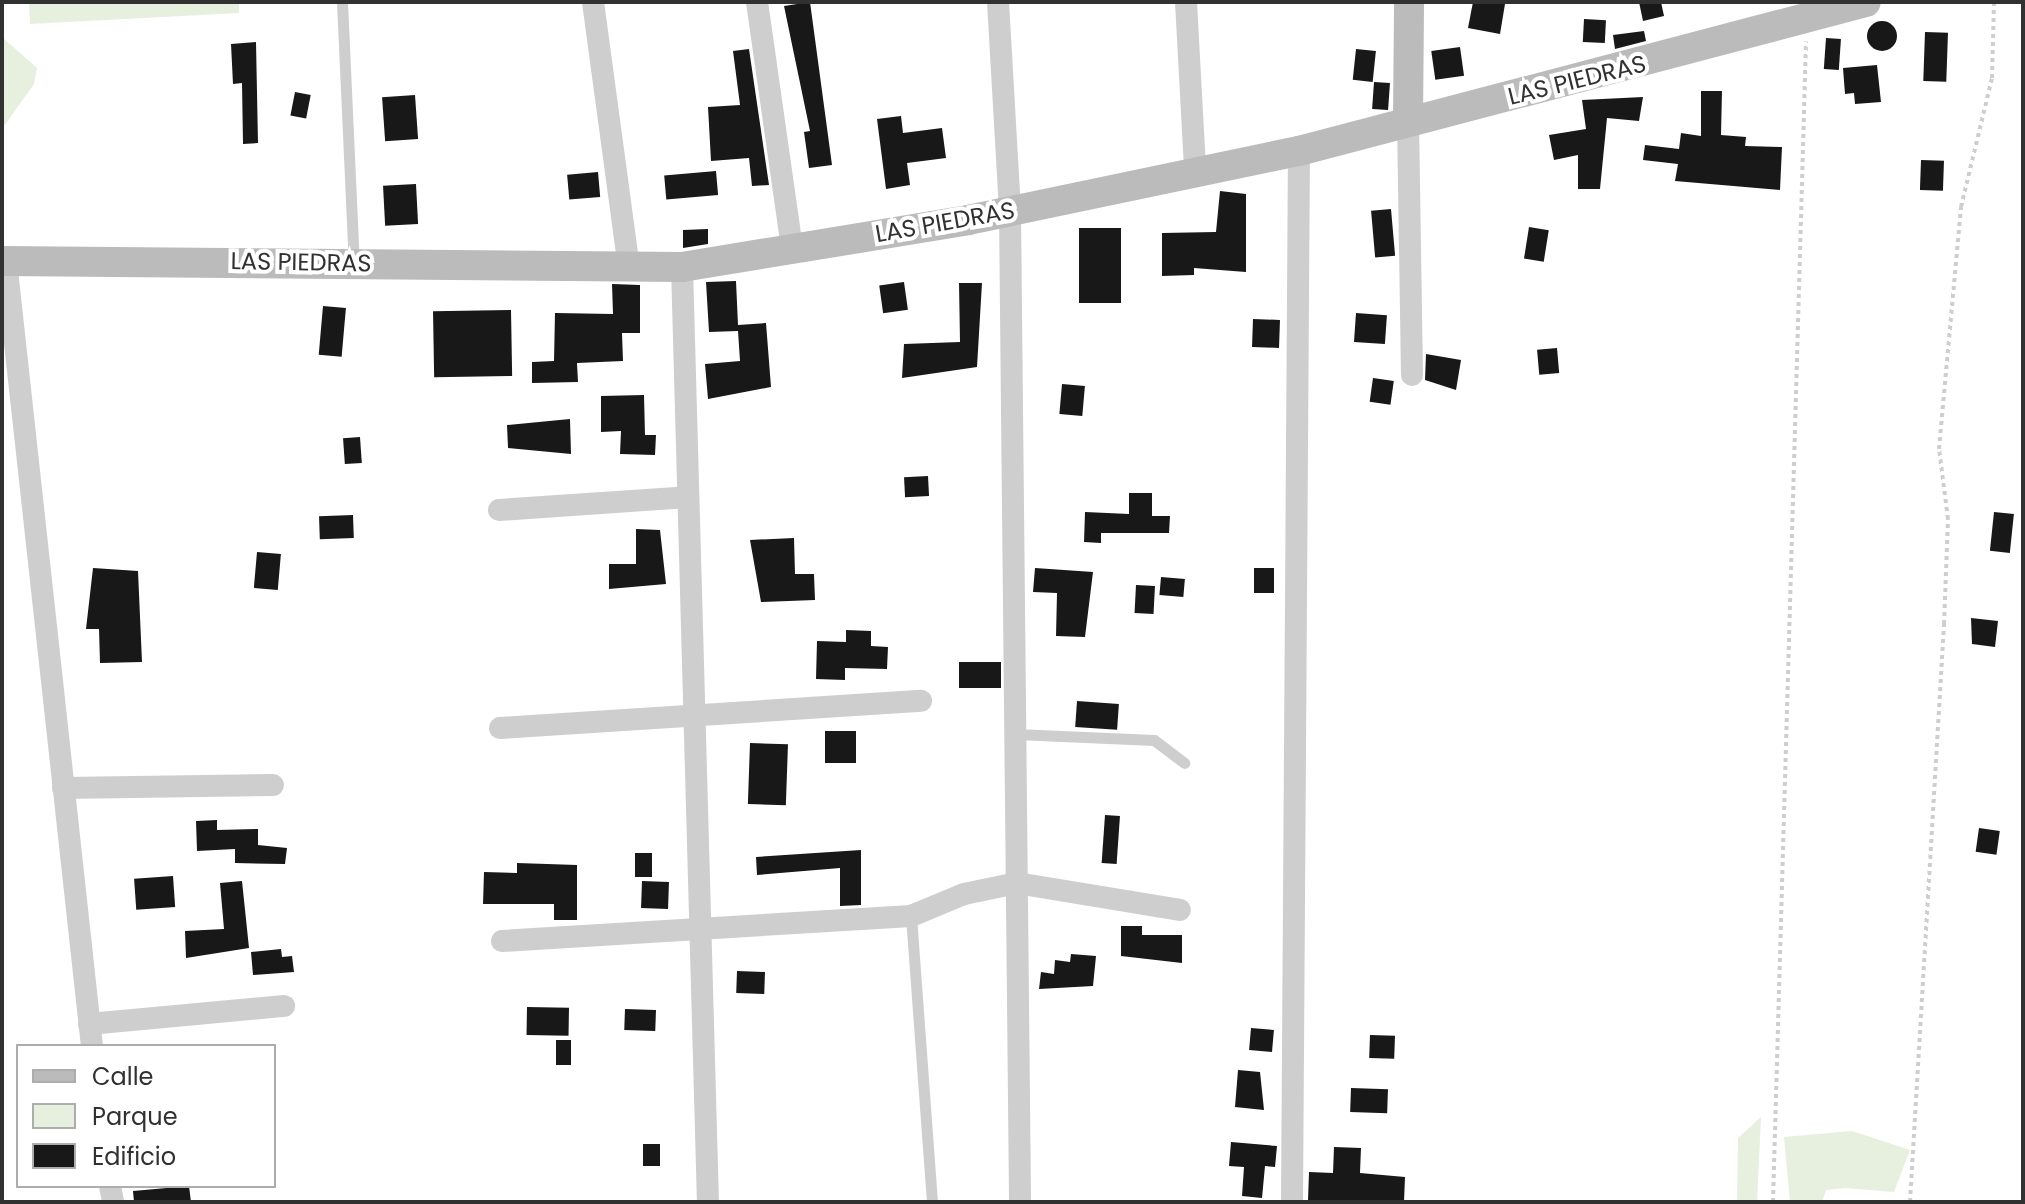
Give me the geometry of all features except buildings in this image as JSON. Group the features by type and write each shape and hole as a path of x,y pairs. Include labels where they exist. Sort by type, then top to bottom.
{"street":[{"path":"593,2 629,268"},
{"path":"757,2 792,249"},
{"path":"998,2 1010,211 1020,1202"},
{"path":"1186,2 1195,169"},
{"path":"1409,2 1412,375"},
{"name":"LAS PIEDRAS","path":"4,261 682,267 1010,211 1195,169 1299,151 1408,121 1612,74 1807,9 1866,2"},
{"path":"1292,1202 1299,151"},
{"path":"4,261 90,1035 284,1006"},
{"path":"682,267 698,929 708,1202"},
{"path":"499,510 688,497"},
{"path":"500,728 921,701"},
{"path":"63,788 273,785"},
{"path":"502,941 911,916 964,894 1017,883 1180,910"}],"lane":[{"path":"342,2 354,262"},
{"path":"1015,734 1154,740 1184,763"},
{"path":"911,916 932,1202"}],"path":[{"path":"1910,1202 1944,624 1948,519 1939,449 1961,207 1992,78 1994,2"},
{"path":"1773,1202 1807,9"}],"green space":[{"path":"29,2 239,2 239,13 30,24"},
{"path":"2,37 37,68 34,84 2,129"},
{"path":"1761,1117 1757,1202 1737,1202 1738,1138"},
{"path":"1852,1131 1910,1150 1894,1192 1845,1188 1826,1190 1822,1202 1790,1202 1784,1137"}]}
